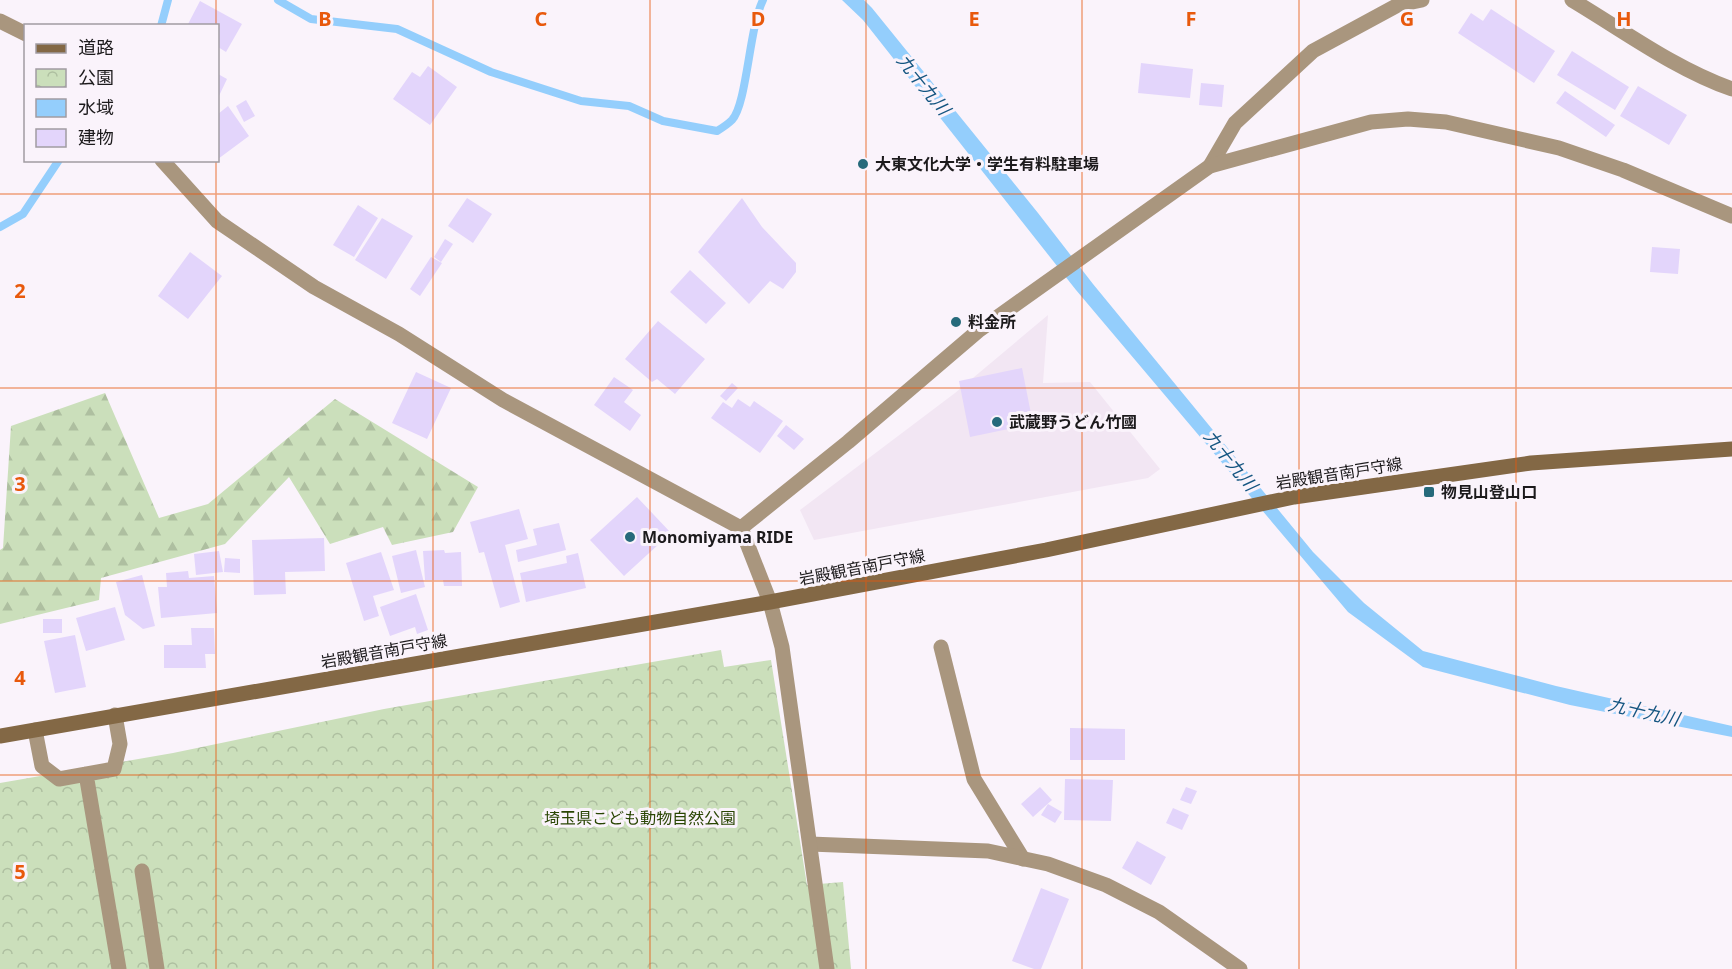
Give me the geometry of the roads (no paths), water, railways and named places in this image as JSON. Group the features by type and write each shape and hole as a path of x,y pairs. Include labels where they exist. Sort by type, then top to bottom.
{"main road":[{"name":"岩殿観音南戸守線","path":"0,736 770,602 1046,550 1294,498 1531,463 1732,449"}],"street":[{"path":"1210,166 1235,123 1314,51 1398,5 1422,0"},
{"path":"1572,0 1655,51 1712,82 1732,88"},
{"path":"0,21 24,33"},
{"path":"741,528 848,442 978,331 1091,248 1210,166 1371,122 1408,119 1446,122 1559,148 1623,170 1732,216"},
{"path":"164,162 217,220 314,287 399,334 503,400 741,528 770,602 782,647 827,969"},
{"path":"941,647 974,779 1023,859"},
{"path":"35,730 42,766 59,779 114,769 120,744 115,715"},
{"path":"86,774 119,969"},
{"path":"810,844 988,851 1047,864 1106,885 1159,912 1240,969"},
{"path":"142,870 157,969"}],"water":[{"name":"九十九川","path":"842,0 864,0 872,8 1093,284 1313,552 1364,603 1423,651 1556,686 1732,726 1732,737 1570,705 1423,667 1348,612 1076,290 863,20"}],"waterway":[{"path":"162,24 168,0"},
{"path":"278,0 311,19 397,29 491,72 581,101 629,106 663,121 717,131 732,120 737,111 745,82 754,28 763,0"},
{"path":"0,227 23,214 58,162"}],"place":[{"name":"大東文化大学・学生有料駐車場","path":"863,164"},
{"name":"料金所","path":"956,322"},
{"name":"武蔵野うどん竹國","path":"997,422"},
{"name":"物見山登山口","path":"1429,492"},
{"name":"Monomiyama RIDE","path":"630,537"}],"park label":[{"name":"埼玉県こども動物自然公園","path":"640,818"}]}
